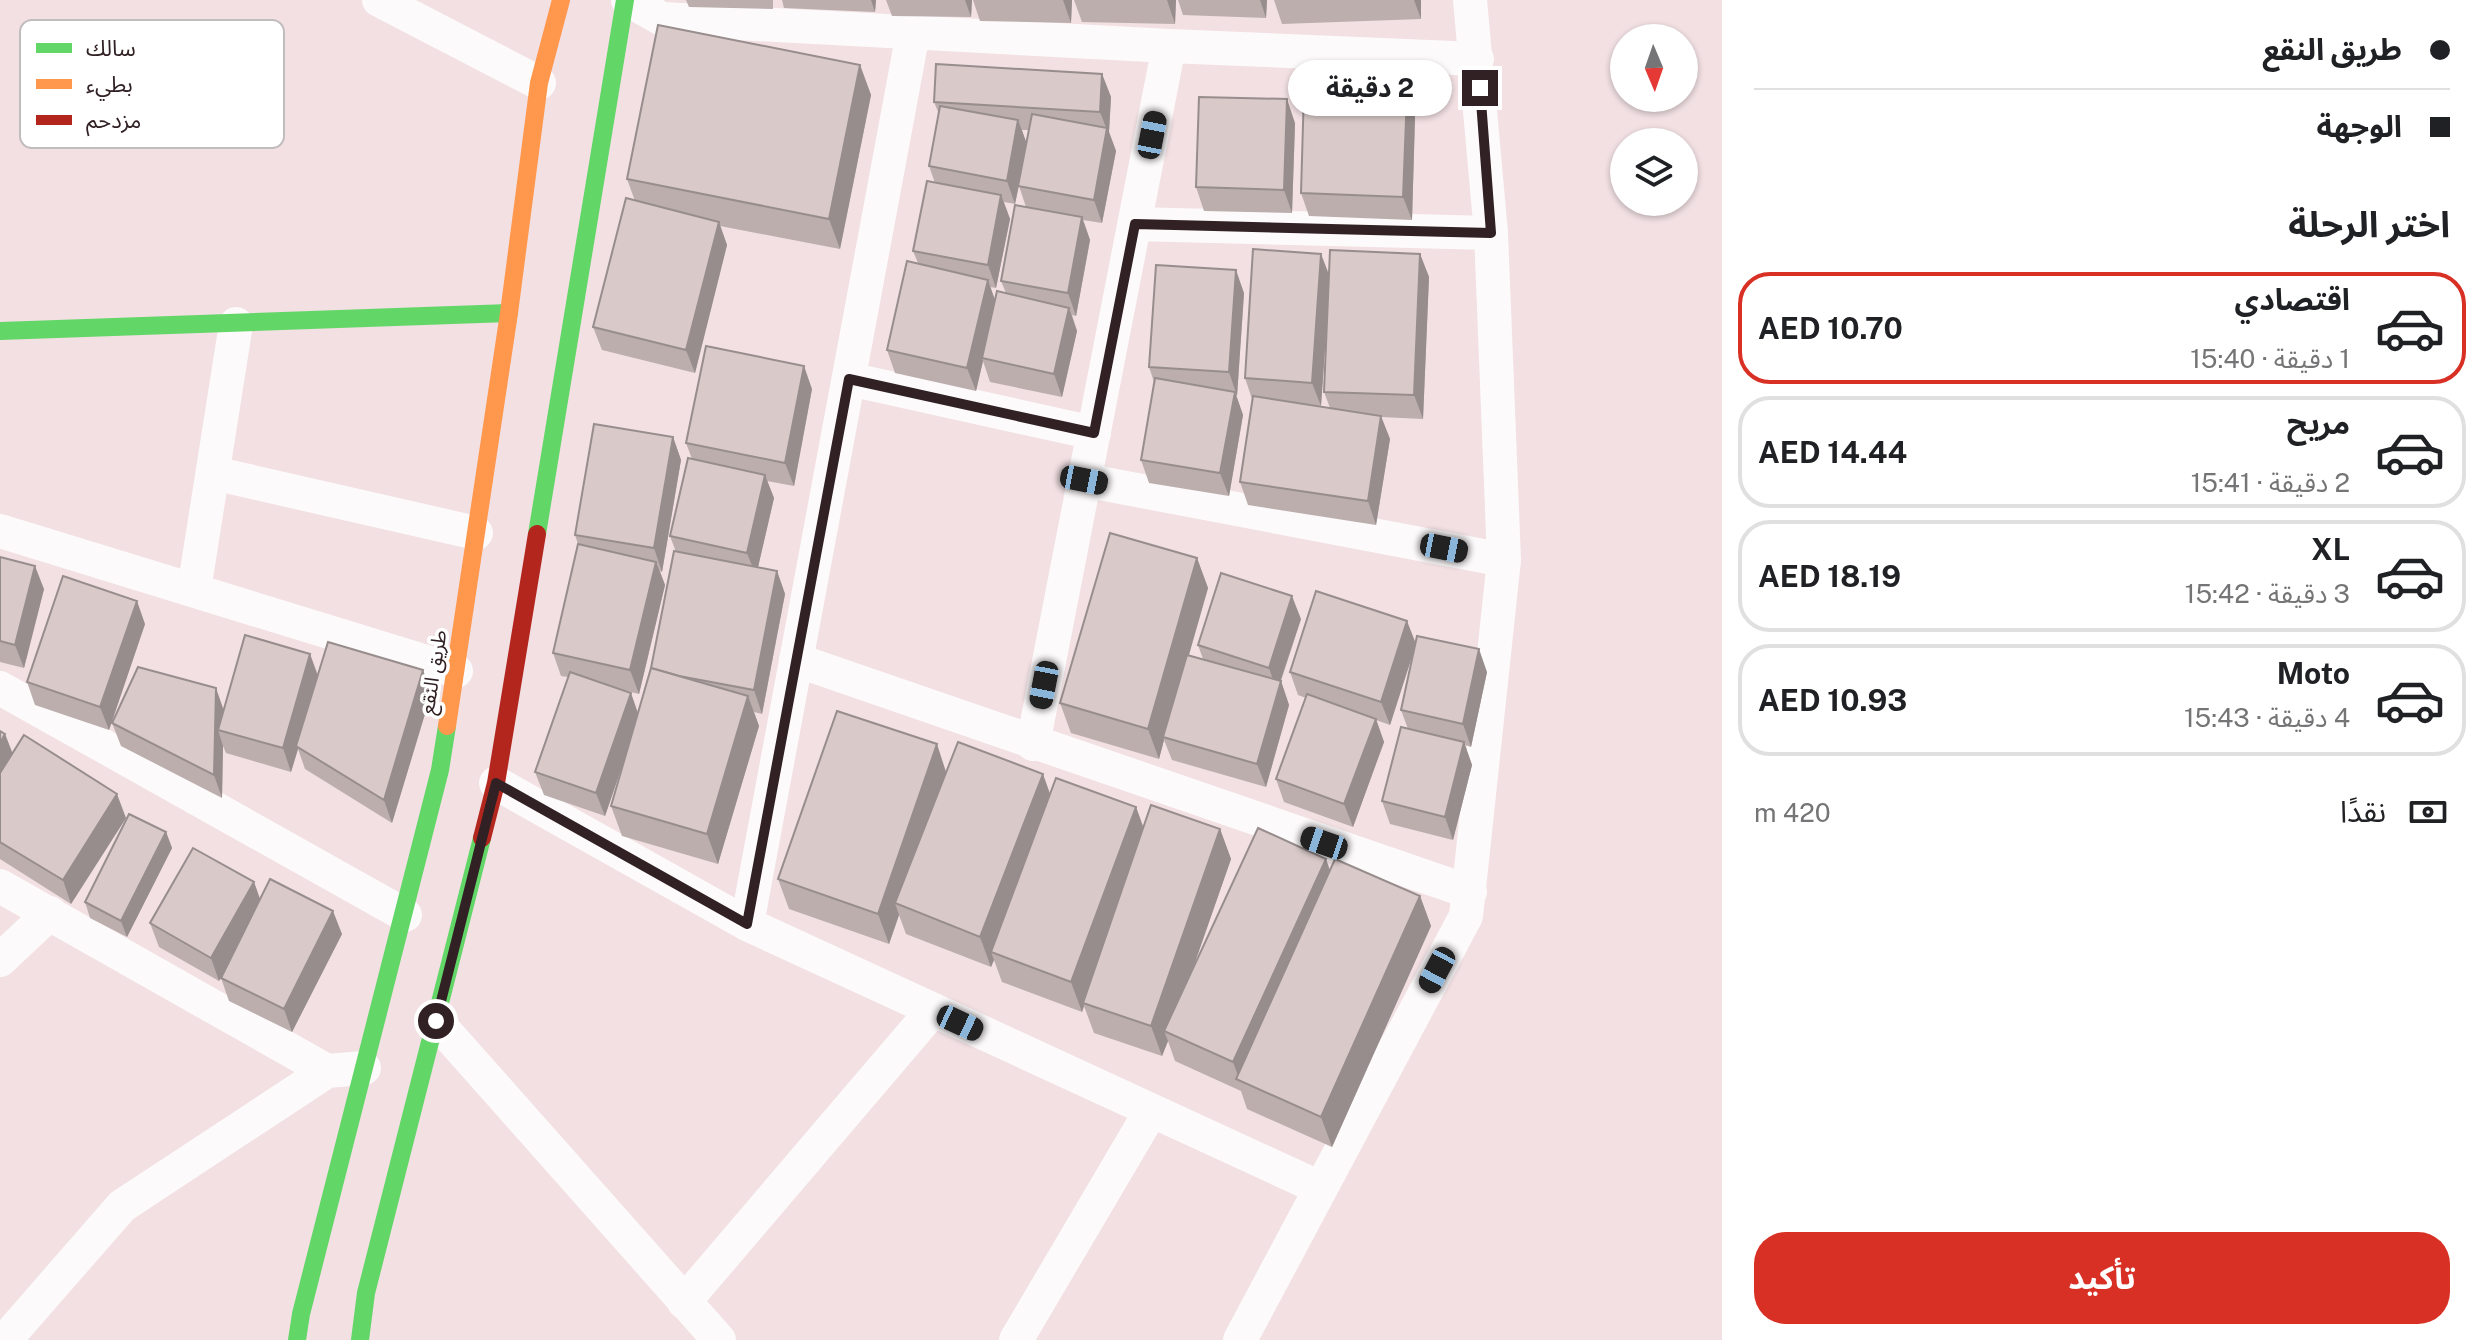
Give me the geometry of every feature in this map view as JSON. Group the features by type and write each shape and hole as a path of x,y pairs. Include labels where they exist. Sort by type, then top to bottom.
{"street":[{"path":"379,0 539,83"},
{"name":"طريق النقع","path":"297,1340 301,1314 440,770 509,313 539,83 561,0"},
{"path":"360,1340 366,1293 496,783 626,0 662,19 1477,59"},
{"path":"1240,1340 1466,916 1504,560 1491,233 1470,0"},
{"path":"747,924 913,33"},
{"path":"1033,744 1169,46"},
{"path":"1135,224 1491,233"},
{"path":"0,331 509,313"},
{"path":"194,590 236,324"},
{"path":"849,379 1094,433"},
{"path":"213,473 476,533"},
{"path":"1084,480 1504,560"},
{"path":"0,531 456,671"},
{"path":"796,660 1470,892"},
{"path":"0,688 405,915"},
{"path":"496,783 747,924 1320,1188"},
{"path":"0,886 327,1071"},
{"path":"0,960 50,913"},
{"path":"684,1302 933,1010"},
{"path":"436,1021 719,1340"},
{"path":"5,1340 122,1206 327,1071 364,1068"},
{"path":"1016,1340 1151,1111"}],"building":[{"path":"658,25 860,65 829,219 627,179"},
{"path":"936,64 1102,74 1100,112 934,102"},
{"path":"1304,90 1407,94 1403,197 1301,193"},
{"path":"1199,97 1287,99 1284,190 1196,187"},
{"path":"940,106 1018,120 1007,181 929,166"},
{"path":"1032,114 1107,128 1094,200 1018,186"},
{"path":"927,181 1001,195 988,265 913,251"},
{"path":"626,198 719,222 686,350 593,327"},
{"path":"1015,205 1082,217 1068,293 1001,281"},
{"path":"1253,249 1321,254 1312,383 1245,378"},
{"path":"1330,250 1420,254 1414,395 1324,392"},
{"path":"907,261 988,280 967,368 887,350"},
{"path":"1156,265 1236,270 1229,372 1149,367"},
{"path":"997,291 1069,308 1054,374 982,358"},
{"path":"706,346 804,366 785,463 686,443"},
{"path":"1155,378 1235,392 1220,473 1141,460"},
{"path":"1253,396 1381,416 1368,501 1240,482"},
{"path":"594,424 673,437 654,548 575,535"},
{"path":"688,458 765,475 747,553 670,536"},
{"path":"1110,533 1197,558 1148,729 1060,703"},
{"path":"578,544 656,562 630,670 553,653"},
{"path":"674,551 777,571 754,690 651,668"},
{"path":"0,557 35,566 15,645 0,641"},
{"path":"1221,573 1292,596 1269,668 1198,645"},
{"path":"63,576 137,601 100,707 27,682"},
{"path":"1316,591 1407,621 1381,702 1290,672"},
{"path":"245,635 310,654 283,748 218,730"},
{"path":"1417,636 1479,649 1463,724 1401,710"},
{"path":"328,642 423,670 384,800 296,746"},
{"path":"1187,655 1281,681 1257,764 1163,737"},
{"path":"138,667 216,688 214,775 112,723"},
{"path":"651,668 748,696 707,834 611,806"},
{"path":"570,672 631,693 596,793 535,772"},
{"path":"1307,694 1376,719 1344,804 1276,779"},
{"path":"837,711 937,744 878,914 778,879"},
{"path":"1401,727 1464,742 1445,817 1382,801"},
{"path":"24,735 117,794 63,880 0,842 0,773"},
{"path":"958,742 1043,774 980,937 895,903"},
{"path":"1056,778 1136,807 1071,982 991,952"},
{"path":"1151,805 1220,829 1151,1026 1083,1003"},
{"path":"129,814 166,832 121,921 85,902"},
{"path":"1258,828 1326,859 1233,1062 1164,1031"},
{"path":"193,848 254,882 211,958 150,923"},
{"path":"1335,859 1420,896 1321,1117 1236,1079"},
{"path":"270,879 333,911 284,1009 221,978"}],"traffic: fast":[{"path":"537,534 625,0"},
{"path":"0,331 509,313"},
{"path":"297,1340 301,1314 440,770 447,726"},
{"path":"360,1340 366,1293 482,838"}],"traffic: slow":[{"path":"447,726 509,313 539,83 561,0"}],"traffic: jam":[{"path":"482,838 496,783 537,534"}],"route":[{"path":"436,1021 496,783 747,924 849,379 1094,433 1135,224 1491,233 1480,88"}]}
